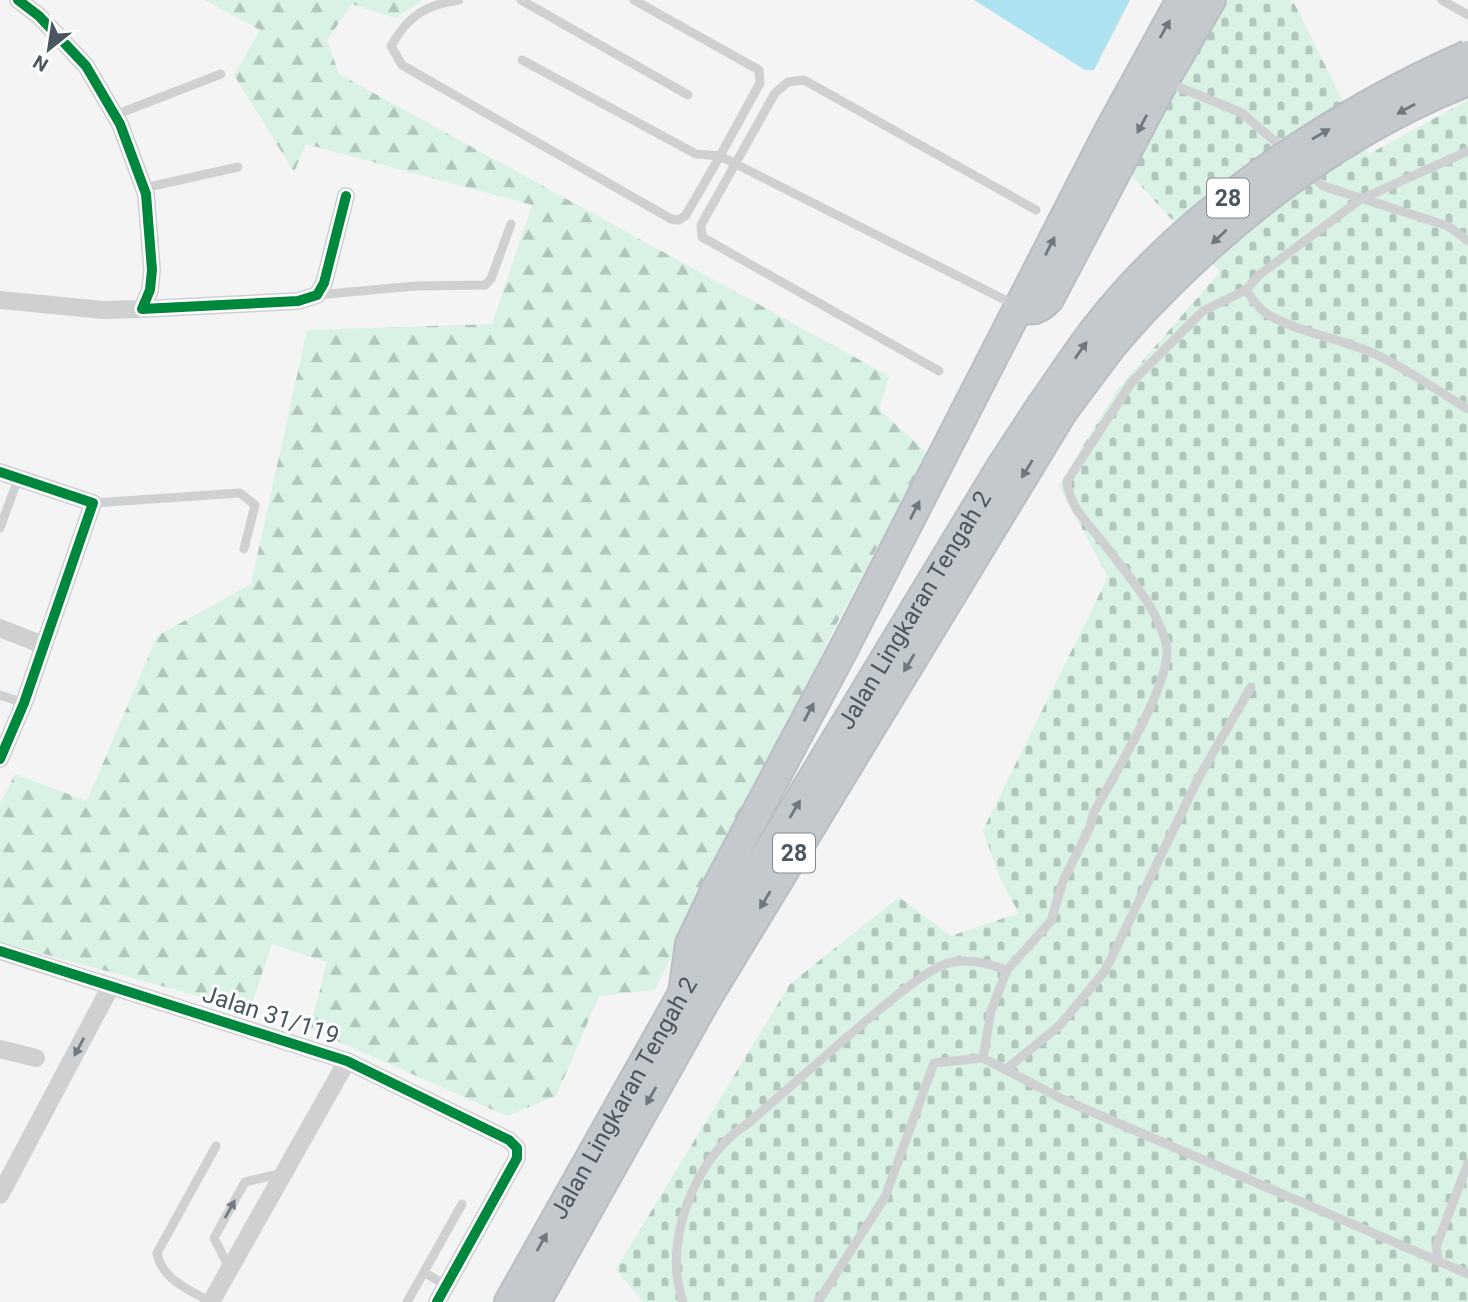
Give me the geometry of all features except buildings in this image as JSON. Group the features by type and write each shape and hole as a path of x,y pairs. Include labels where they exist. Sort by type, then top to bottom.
{"highway":[{"path":"683,993 690,944 710,902 844,648 1109,131 1181,0"},
{"path":"1018,307 1029,311 1041,308 1049,299 1164,81 1211,0"},
{"name":"Jalan Lingkaran Tengah 2","path":"536,1302 705,1001 1052,409 1100,322 1154,263 1231,195 1299,147 1419,77 1468,55"},
{"name":"Jalan Lingkaran Tengah 2","path":"509,1302 683,993 994,479 1052,409 1161,290 1239,219 1313,163 1369,129 1428,97 1468,81"}],"street":[{"path":"18,0 39,16 86,66 115,115 144,188 152,270 150,290 142,309"},
{"path":"0,300 103,310 298,301 317,295 324,283 346,196"},
{"path":"0,472 93,503 24,703 0,759"},
{"path":"0,628 43,645"},
{"name":"Jalan 31/119","path":"0,951 347,1061 509,1140 517,1148 517,1158 442,1294"},
{"path":"0,1195 111,986"},
{"path":"0,1049 36,1058"},
{"name":"Jalan 31/119","path":"211,1302 347,1061"}],"lane":[{"path":"459,0 419,11 399,32 391,46 402,65 675,220 686,215 720,156 760,83 759,71 634,0"},
{"path":"521,0 688,95"},
{"path":"1442,0 1468,15"},
{"path":"523,60 696,154 720,156 736,163 1018,307"},
{"path":"115,115 221,74"},
{"path":"939,372 702,237 701,225 775,93 788,82 804,80 1036,211"},
{"path":"1164,81 1242,113 1323,186 1448,226 1468,241"},
{"path":"983,1058 991,1011 1007,970 1051,921 1068,869 1090,827 1094,812 1156,697 1167,663 1167,644 1157,620 1133,582 1078,512 1069,495 1067,481 1131,383 1203,311 1246,290 1259,275 1361,199 1468,152"},
{"path":"144,188 238,167"},
{"path":"317,295 415,286 485,285 491,279 511,224"},
{"path":"1246,290 1262,311 1286,323 1341,340 1376,355 1424,381 1468,410"},
{"path":"0,528 18,479"},
{"path":"93,503 240,493 255,505 244,549"},
{"path":"1004,1069 1060,1025 1105,971 1198,779 1251,687"},
{"path":"0,695 24,703"},
{"path":"683,1302 676,1275 676,1245 681,1217 707,1165 730,1137 920,978 942,965 957,961 980,961 1007,970"},
{"path":"818,1302 885,1197 934,1063 983,1058 1062,1099 1468,1274"},
{"path":"211,1302 169,1277 159,1264 157,1253 216,1146"},
{"path":"1439,1262 1436,1247 1468,1163"},
{"path":"230,1269 214,1238 246,1182 284,1172"},
{"path":"407,1302 462,1204"},
{"path":"424,1272 442,1294"}],"green space":[{"path":"205,0 423,0 395,18 352,4 327,40 339,74 889,376 879,409 927,453 836,625 655,990 599,996 556,1096 507,1116 310,1029 327,962 272,944 250,1010 0,942 0,804 15,774 87,801 157,636 251,584 307,330 492,324 532,205 306,144 294,172 234,75 260,30"},
{"path":"1225,0 1289,0 1294,3 1369,154 1468,100 1468,1302 643,1302 616,1269 790,984 899,897 951,936 1019,913 1000,879 983,830 1108,577 1059,486 1117,390 1220,272 1131,175"}],"water":[{"path":"974,0 1130,0 1094,70 1085,70"}],"cycle path":[{"path":"18,0 39,16 86,66 120,124 146,194 152,270 150,290 142,309 298,301 317,295 324,283 346,196"},
{"path":"0,472 93,503 24,703 0,759"},
{"path":"0,951 347,1061 509,1140 517,1148 517,1158 437,1302"}]}
